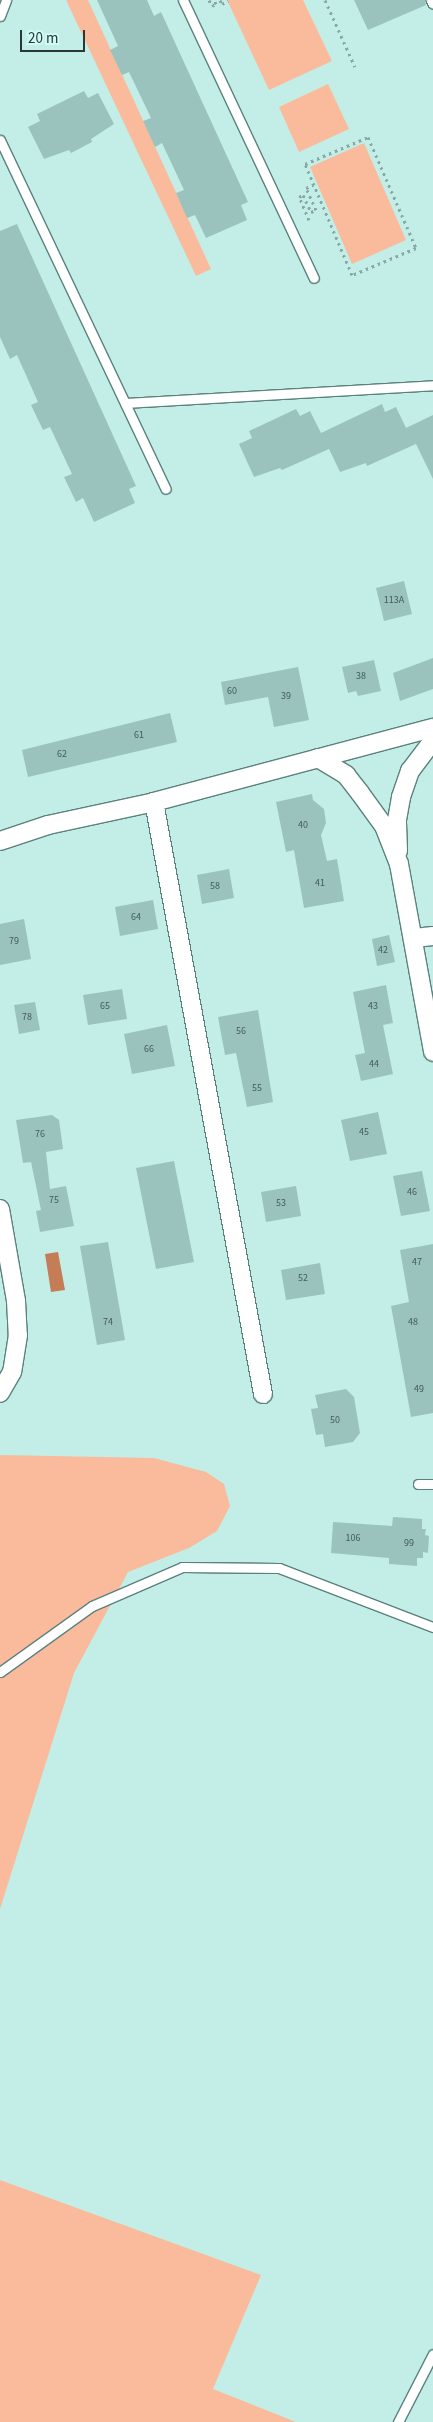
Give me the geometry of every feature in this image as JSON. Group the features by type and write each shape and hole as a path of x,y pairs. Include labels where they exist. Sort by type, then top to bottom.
{"street":[{"path":"0,841 48,825 154,802 433,728"},
{"path":"398,864 397,820 400,797 410,771 433,740"},
{"path":"318,758 333,765 351,781 384,826 398,864 414,938 433,1052"},
{"path":"154,802 262,1394"},
{"path":"414,938 433,936"},
{"path":"0,1209 16,1301 18,1335 12,1372 0,1393"}],"lane":[{"path":"0,16 6,0"},
{"path":"183,0 314,278"},
{"path":"431,0 433,4"},
{"path":"0,140 166,489"},
{"path":"125,403 433,385"},
{"path":"418,1484 433,1484"},
{"path":"0,1672 92,1606 182,1567 279,1568 433,1627"},
{"path":"398,2422 433,2354"}],"path":[{"path":"209,0 212,6 216,4 214,0"},
{"path":"220,0 222,4 228,1"},
{"path":"325,0 354,67"},
{"path":"368,137 416,248 352,275 314,185 305,164 368,137"},
{"path":"309,220 299,197 303,195 311,212 316,210 306,188 314,185"}],"shaded area":[{"path":"66,0 88,0 211,269 196,276"},
{"path":"227,0 303,0 332,61 269,90"},
{"path":"328,84 349,129 299,152 279,107"},
{"path":"364,143 406,240 352,264 310,167"},
{"path":"58,1252 65,1290 51,1292 45,1254"},
{"path":"0,1455 154,1458 206,1472 224,1484 230,1506 217,1531 189,1548 128,1572 74,1673 0,1909"},
{"path":"0,2180 261,2275 213,2389 296,2422 0,2422"}],"building":[{"path":"97,0 147,0 154,16 161,12 248,202 241,205 247,220 206,238 195,215 187,218 176,193 184,190 162,143 155,147 143,121 151,118 129,72 122,75 110,50 118,46"},
{"path":"354,0 425,0 426,5 368,30"},
{"path":"84,91 88,98 98,93 114,124 91,139 92,142 71,153 69,150 44,159 28,127 40,121 37,114"},
{"path":"17,224 136,486 129,489 135,503 94,522 83,498 76,502 64,477 72,474 50,427 43,430 31,405 38,402 17,355 10,359 0,337 0,231"},
{"path":"382,404 385,412 396,407 406,428 433,415 433,479 416,444 367,466 366,463 340,472 329,449 282,470 280,468 254,477 239,444 252,438 249,431 296,409 300,416 310,411 321,433"},
{"path":"404,581 412,614 384,621 376,588"},
{"path":"433,658 433,689 400,701 393,673"},
{"path":"374,660 381,691 358,696 356,691 348,693 342,667"},
{"path":"298,667 309,720 274,727 268,697 225,705 221,682"},
{"path":"170,713 177,742 28,777 22,750"},
{"path":"312,794 313,800 324,809 326,823 321,835 327,861 337,859 344,901 304,908 294,850 286,852 276,802"},
{"path":"229,869 234,898 202,904 197,875"},
{"path":"153,900 158,929 120,936 115,907"},
{"path":"24,919 31,959 0,965 0,924"},
{"path":"389,935 395,962 377,966 372,939"},
{"path":"386,985 393,1023 383,1025 393,1074 361,1081 355,1055 365,1053 353,992"},
{"path":"122,989 127,1019 88,1025 83,995"},
{"path":"35,1002 40,1030 19,1034 14,1005"},
{"path":"258,1010 273,1102 247,1107 236,1053 225,1055 218,1017"},
{"path":"167,1025 175,1066 132,1074 124,1034"},
{"path":"378,1112 387,1154 350,1161 341,1120"},
{"path":"52,1115 59,1120 63,1149 46,1152 50,1189 66,1186 74,1226 40,1232 36,1211 41,1210 31,1162 23,1163 16,1120"},
{"path":"174,1161 194,1262 156,1269 136,1168"},
{"path":"422,1171 430,1211 401,1216 393,1176"},
{"path":"296,1186 301,1216 266,1222 261,1192"},
{"path":"108,1242 125,1340 97,1345 80,1246"},
{"path":"433,1244 433,1413 411,1417 391,1306 409,1302 400,1250"},
{"path":"320,1263 325,1294 286,1300 281,1270"},
{"path":"346,1389 354,1397 360,1433 353,1442 325,1447 323,1434 316,1435 311,1409 318,1408 315,1395"},
{"path":"393,1517 422,1519 422,1529 426,1529 425,1535 429,1536 428,1553 423,1552 423,1558 417,1558 417,1566 389,1564 389,1558 331,1553 333,1522 392,1526"}]}
